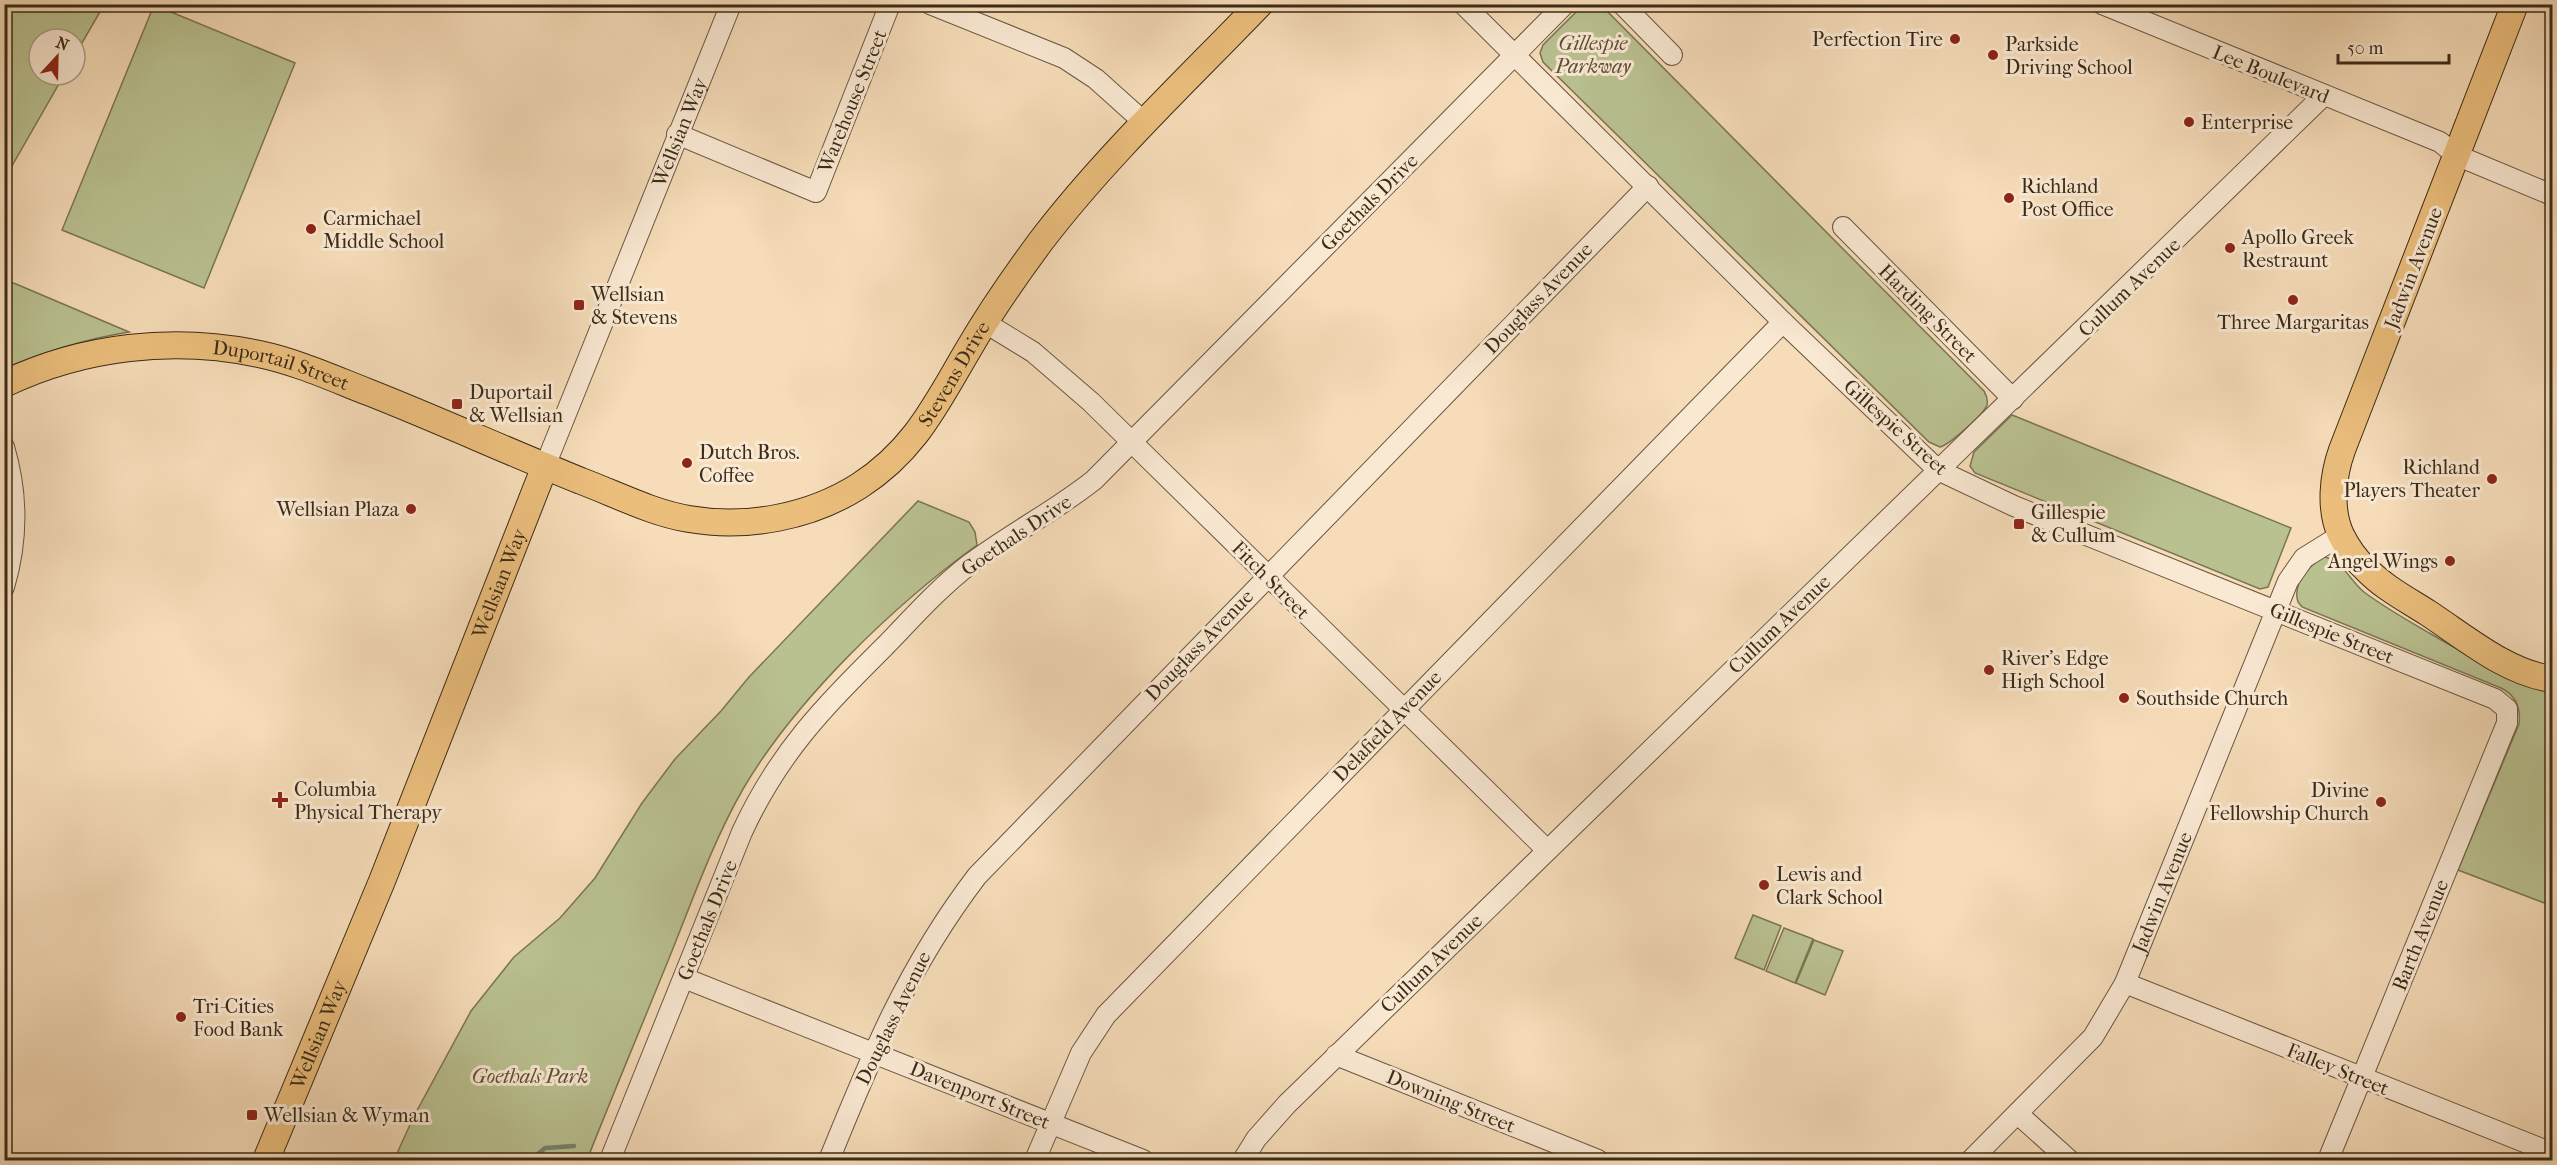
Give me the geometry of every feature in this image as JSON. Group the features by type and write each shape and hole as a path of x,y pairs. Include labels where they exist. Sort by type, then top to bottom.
{"main road":[{"name":"Stevens Drive","path":"544,466 648,507 689,519 754,521 801,512 823,505 859,486 894,459 925,425 984,322 1062,214 1145,123 1260,4"},
{"name":"Jadwin Avenue","path":"2515,4 2452,147 2340,456 2336,475 2335,509 2341,535 2357,560 2388,587 2497,658 2547,679"},
{"name":"Duportail Street","path":"4,384 54,364 110,350 174,345 241,350 317,372 544,466"},
{"name":"Wellsian Way","path":"266,1161 382,881 544,466"}],"street":[{"name":"Wellsian Way","path":"544,466 730,4"},
{"name":"Warehouse Street","path":"677,134 816,192 890,4"},
{"path":"930,4 1064,58 1096,78 1145,123"},
{"name":"Gillespie Street","path":"1463,4 1783,322 1938,470 2014,506 2495,699 2507,709"},
{"name":"Goethals Drive","path":"609,1161 757,799 800,735 918,612 967,567 1070,498 1133,442 1564,4"},
{"path":"1622,4 1672,55"},
{"name":"Lee Boulevard","path":"2102,4 2452,147 2553,181"},
{"name":"Cullum Avenue","path":"1243,1161 1256,1139 1336,1055 2324,96"},
{"name":"Lee Boulevard","path":"2452,147 2553,195"},
{"name":"Douglass Avenue","path":"829,1161 873,1051 911,973 951,910 977,876 1648,186"},
{"name":"Harding Street","path":"1843,227 2013,399"},
{"name":"Fitch Street","path":"984,322 1014,339 1050,365 1133,442 1403,711 1547,850"},
{"name":"Delafield Avenue","path":"1035,1161 1082,1053 1106,1015 1783,322"},
{"path":"4,447 12,482 15,524 11,563 4,587"},
{"name":"Jadwin Avenue","path":"1971,1161 2093,1037 2125,983 2276,610 2299,562 2320,546 2341,535"},
{"name":"Barth Avenue","path":"2328,1161 2507,723 2507,709"},
{"name":"Davenport Street","path":"684,978 873,1051 1143,1161"},
{"name":"Falley Street","path":"2125,983 2553,1153"},
{"name":"Downing Street","path":"1336,1055 1598,1161"},
{"path":"2018,1114 2069,1161"}],"green space":[{"path":"5,4 39,5 50,10 54,5 104,5 87,34 87,27 27,27 27,87 57,87 5,178"},
{"name":"Gillespie Parkway","path":"1584,4 1601,5 1984,391 1987,405 1966,429 1940,447 1929,442 1543,62 1540,53 1543,45"},
{"path":"154,5 295,63 204,288 62,230"},
{"path":"5,280 129,332 66,346 5,368"},
{"path":"2012,415 2291,528 2268,587 2260,589 1975,473 1970,466 1974,452"},
{"name":"Goethals Park","path":"918,501 969,522 975,532 977,545 912,596 848,656 790,721 743,789 706,866 587,1160 394,1160 414,1116 471,1011 514,957 560,918 595,878 642,803 675,759 721,711 749,677"},
{"path":"2323,557 2335,561 2359,588 2380,603 2475,660 2520,682 2552,692 2552,906 2458,870 2519,724 2518,707 2513,698 2501,688 2302,607 2298,602 2297,588 2307,570"},
{"path":"1753,915 1781,926 1764,970 1735,958"},
{"path":"1784,928 1813,939 1795,983 1766,971"},
{"path":"1814,940 1843,951 1825,995 1796,983"}],"waterway":[{"path":"531,1160 545,1148 574,1146"}],"place":[{"name":"Perfection Tire","path":"1955,39"},
{"name":"Parkside Driving School","path":"1993,55"},
{"name":"Enterprise","path":"2189,122"},
{"name":"Richland Post Office","path":"2009,198"},
{"name":"Carmichael Middle School","path":"311,229"},
{"name":"Apollo Greek Restraunt","path":"2230,248"},
{"name":"Three Margaritas","path":"2293,300"},
{"name":"Wellsian & Stevens","path":"579,305"},
{"name":"Duportail & Wellsian","path":"457,404"},
{"name":"Dutch Bros. Coffee","path":"687,463"},
{"name":"Richland Players Theater","path":"2492,479"},
{"name":"Wellsian Plaza","path":"411,509"},
{"name":"Gillespie & Cullum","path":"2019,524"},
{"name":"Angel Wings","path":"2450,561"},
{"name":"River's Edge High School","path":"1989,670"},
{"name":"Southside Church","path":"2124,698"},
{"name":"Columbia Physical Therapy","path":"280,800"},
{"name":"Divine Fellowship Church","path":"2381,802"},
{"name":"Lewis and Clark School","path":"1764,885"},
{"name":"Tri-Cities Food Bank","path":"181,1017"},
{"name":"Wellsian & Wyman","path":"252,1115"}]}
